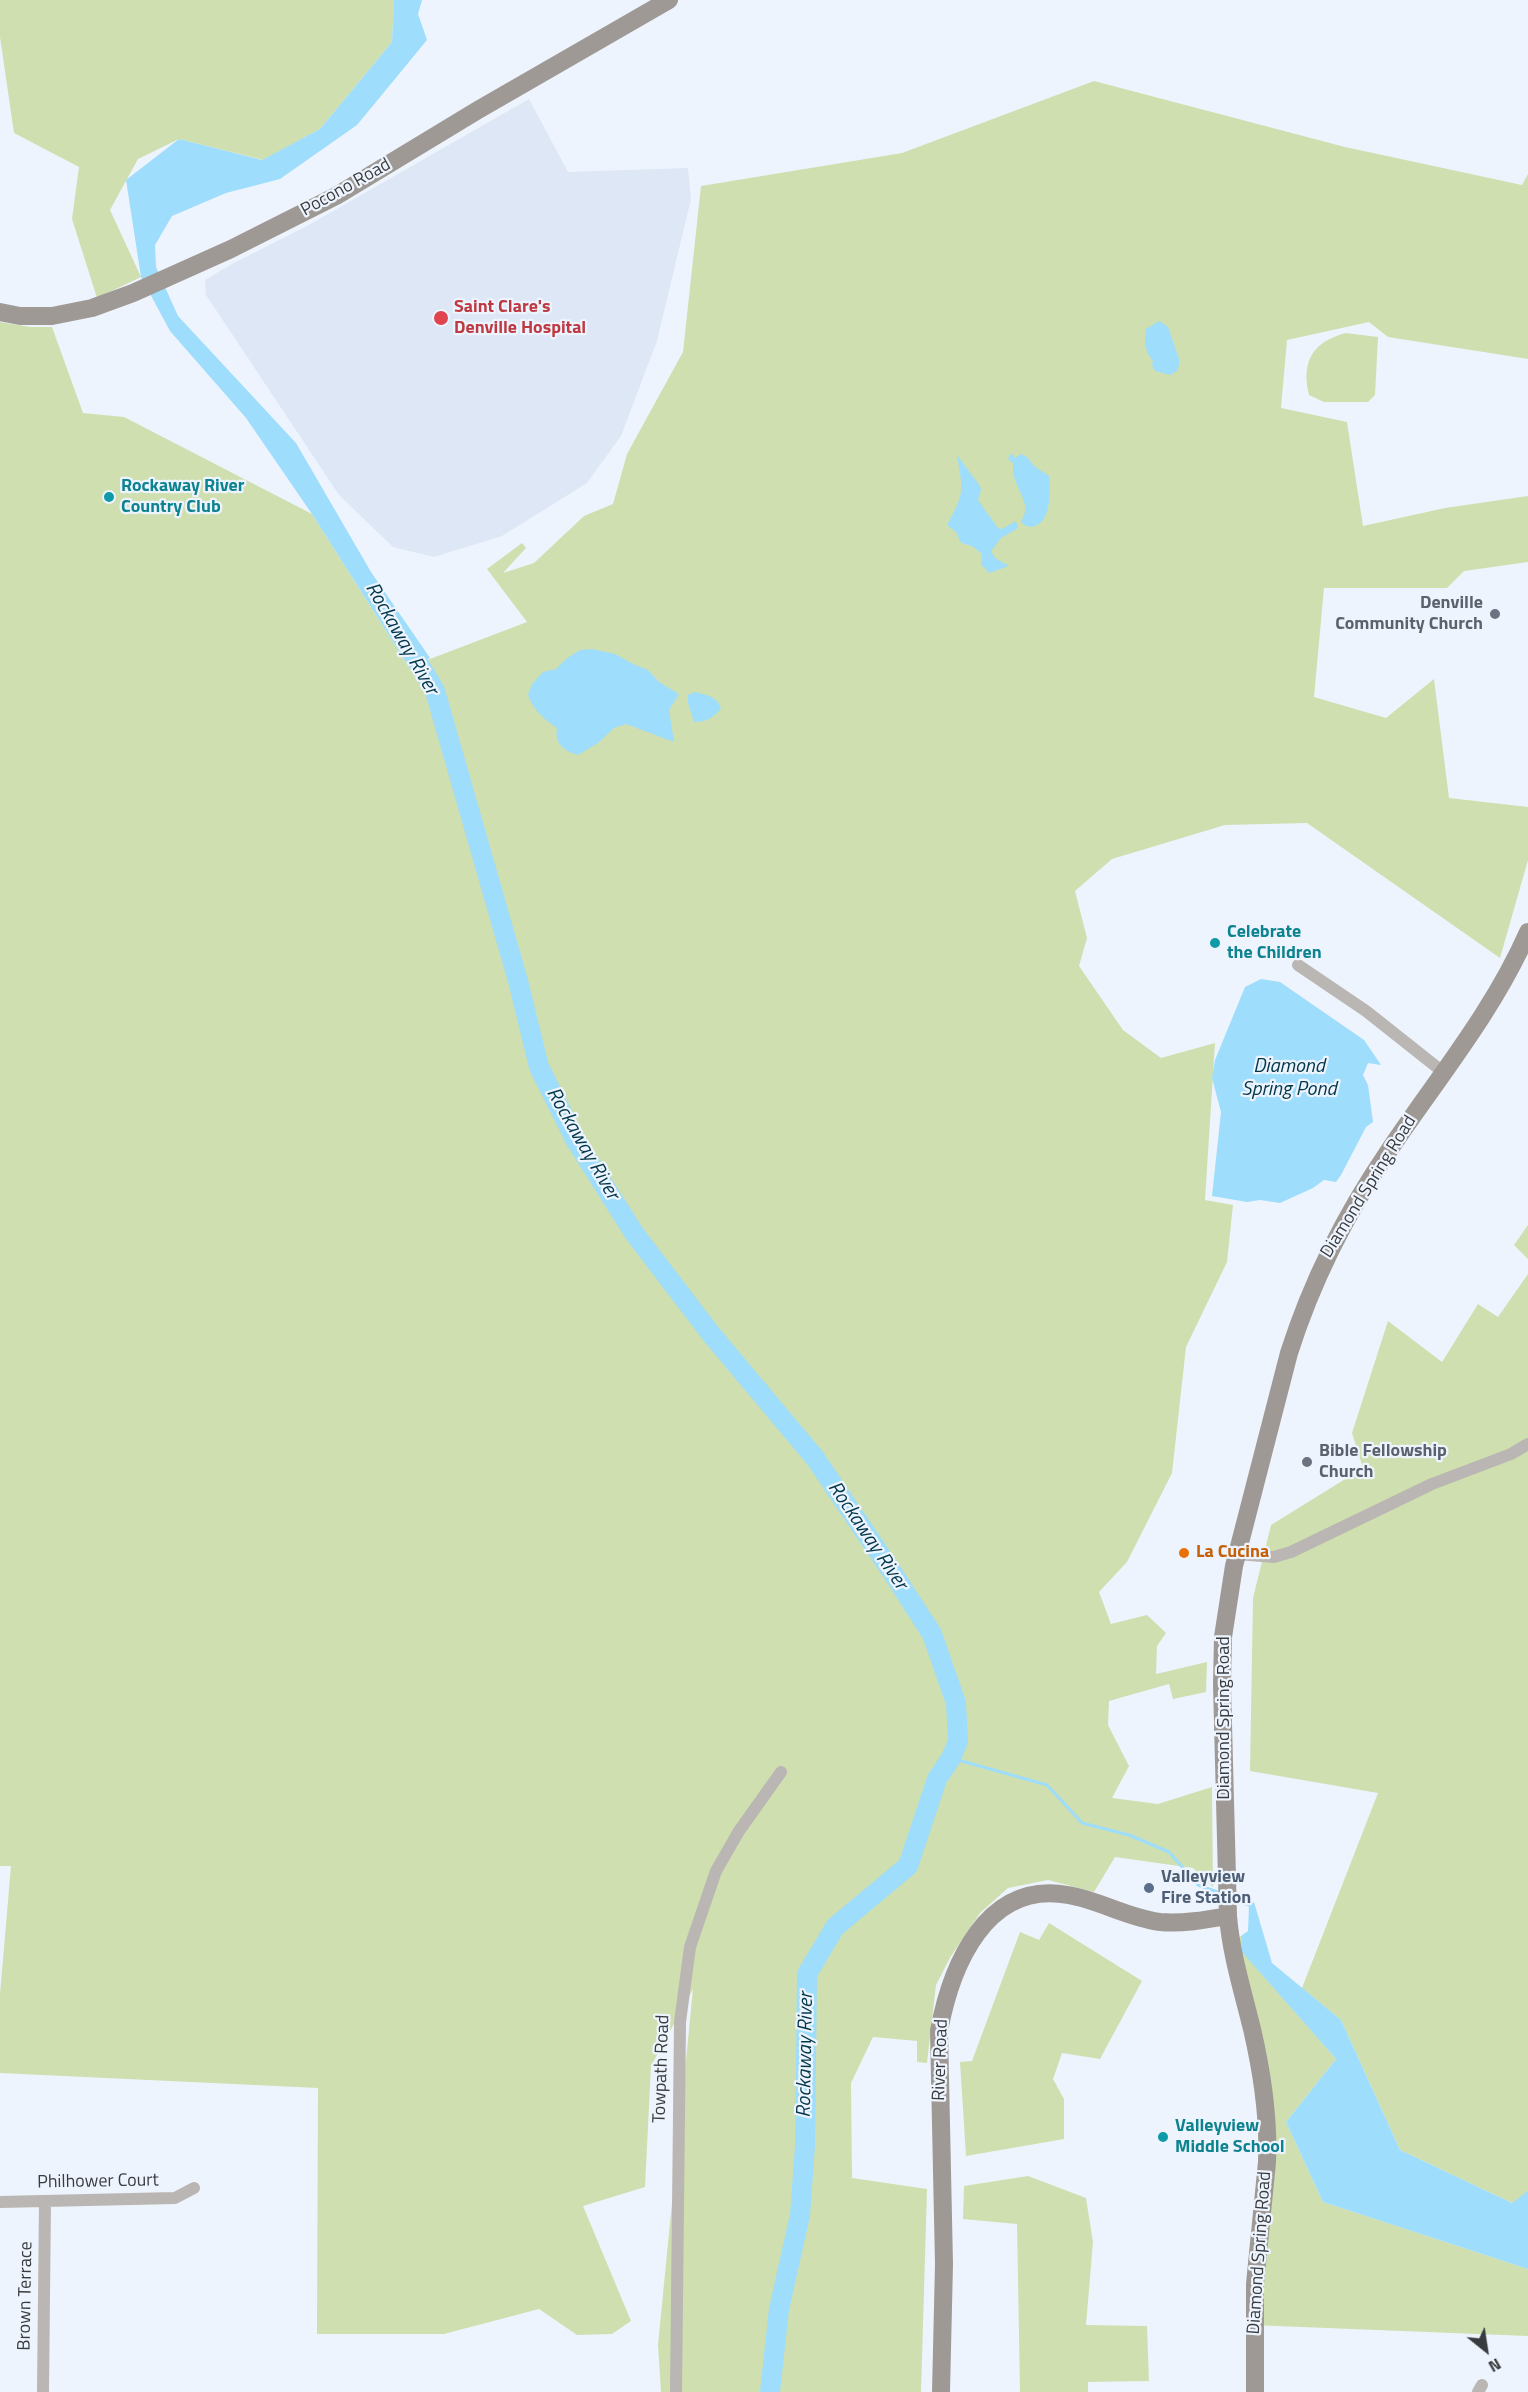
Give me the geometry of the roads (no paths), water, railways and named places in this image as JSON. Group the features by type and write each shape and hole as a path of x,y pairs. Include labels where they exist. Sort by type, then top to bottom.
{"street":[{"name":"Pocono Road","path":"0,312 32,316 76,312 133,293 171,276 336,196 470,115 669,0"},
{"name":"Diamond Spring Road","path":"1255,2392 1254,2317 1267,2162 1267,2136 1258,2058 1234,1958 1227,1910 1222,1655 1228,1601 1237,1554 1288,1353 1310,1292 1343,1224 1366,1186 1502,985 1528,932"},
{"path":"1298,965 1366,1011 1443,1072"},
{"path":"1237,1554 1274,1557 1291,1552 1432,1484 1510,1454 1528,1444"},
{"name":"Towpath Road","path":"676,2392 680,2022 690,1947 716,1871 739,1831 782,1772"},
{"name":"River Road","path":"941,2392 944,2264 939,2031 945,1998 968,1945 997,1912 1008,1904 1034,1894 1049,1893 1081,1897 1134,1916 1162,1922 1186,1922 1227,1910"},
{"name":"Philhower Court","path":"0,2202 175,2198 194,2188"},
{"name":"Brown Terrace","path":"43,2392 45,2201"}],"water":[{"path":"394,0 422,0 418,14 427,40 357,125 280,179 226,193 172,216 155,245 156,267 178,316 296,443 371,572 430,658 409,667 312,514 246,418 170,331 141,277 126,180 179,139 262,160 320,129 392,42"},
{"path":"1159,321 1168,327 1179,359 1177,371 1170,375 1155,371 1146,346 1146,329"},
{"path":"1011,453 1015,458 1021,454 1027,457 1034,466 1049,476 1047,511 1041,523 1035,526 1027,526 1021,522 1026,510 1014,477 1013,463 1008,459"},
{"path":"957,455 980,486 978,500 998,528 1002,529 1016,521 1018,528 1001,538 991,551 995,558 1009,566 989,573 981,564 982,554 972,546 961,543 956,532 947,525 961,492"},
{"path":"592,649 615,654 648,670 659,682 679,694 669,710 674,742 626,724 614,728 598,743 578,755 561,746 556,734 557,728 536,709 528,694 532,684 543,672 556,669 580,650"},
{"path":"694,692 714,698 721,708 709,719 694,722 688,695"},
{"name":"Diamond Spring Pond","path":"1261,979 1280,982 1364,1040 1381,1065 1368,1063 1363,1075 1368,1085 1373,1122 1366,1127 1336,1182 1324,1180 1313,1188 1280,1203 1260,1200 1247,1202 1212,1196 1221,1112 1212,1078 1215,1060 1245,987"},
{"path":"1254,1902 1272,1963 1341,2020 1400,2150 1512,2203 1528,2191 1528,2269 1323,2202 1286,2122 1336,2059 1242,1952 1241,1936 1248,1931 1249,1905"}],"waterway":[{"name":"Rockaway River","path":"406,642 435,691 518,981 539,1067 576,1141 634,1233 711,1334 815,1458 932,1634 956,1703 958,1741 951,1758 937,1779 908,1866 835,1927 807,1974 805,2146 800,2215 779,2309 770,2392"},
{"path":"951,1758 1047,1785 1082,1823 1129,1835 1169,1852 1198,1885 1220,1893"},
{"path":"1234,1899 1249,1905"}],"place":[{"name":"Saint Clare's Denville Hospital","path":"441,318"},
{"name":"Rockaway River Country Club","path":"109,497"},
{"name":"Denville Community Church","path":"1495,614"},
{"name":"Celebrate the Children","path":"1215,943"},
{"name":"Bible Fellowship Church","path":"1307,1462"},
{"name":"La Cucina","path":"1184,1553"},
{"name":"Valleyview Fire Station","path":"1149,1888"},
{"name":"Valleyview Middle School","path":"1163,2137"}]}
